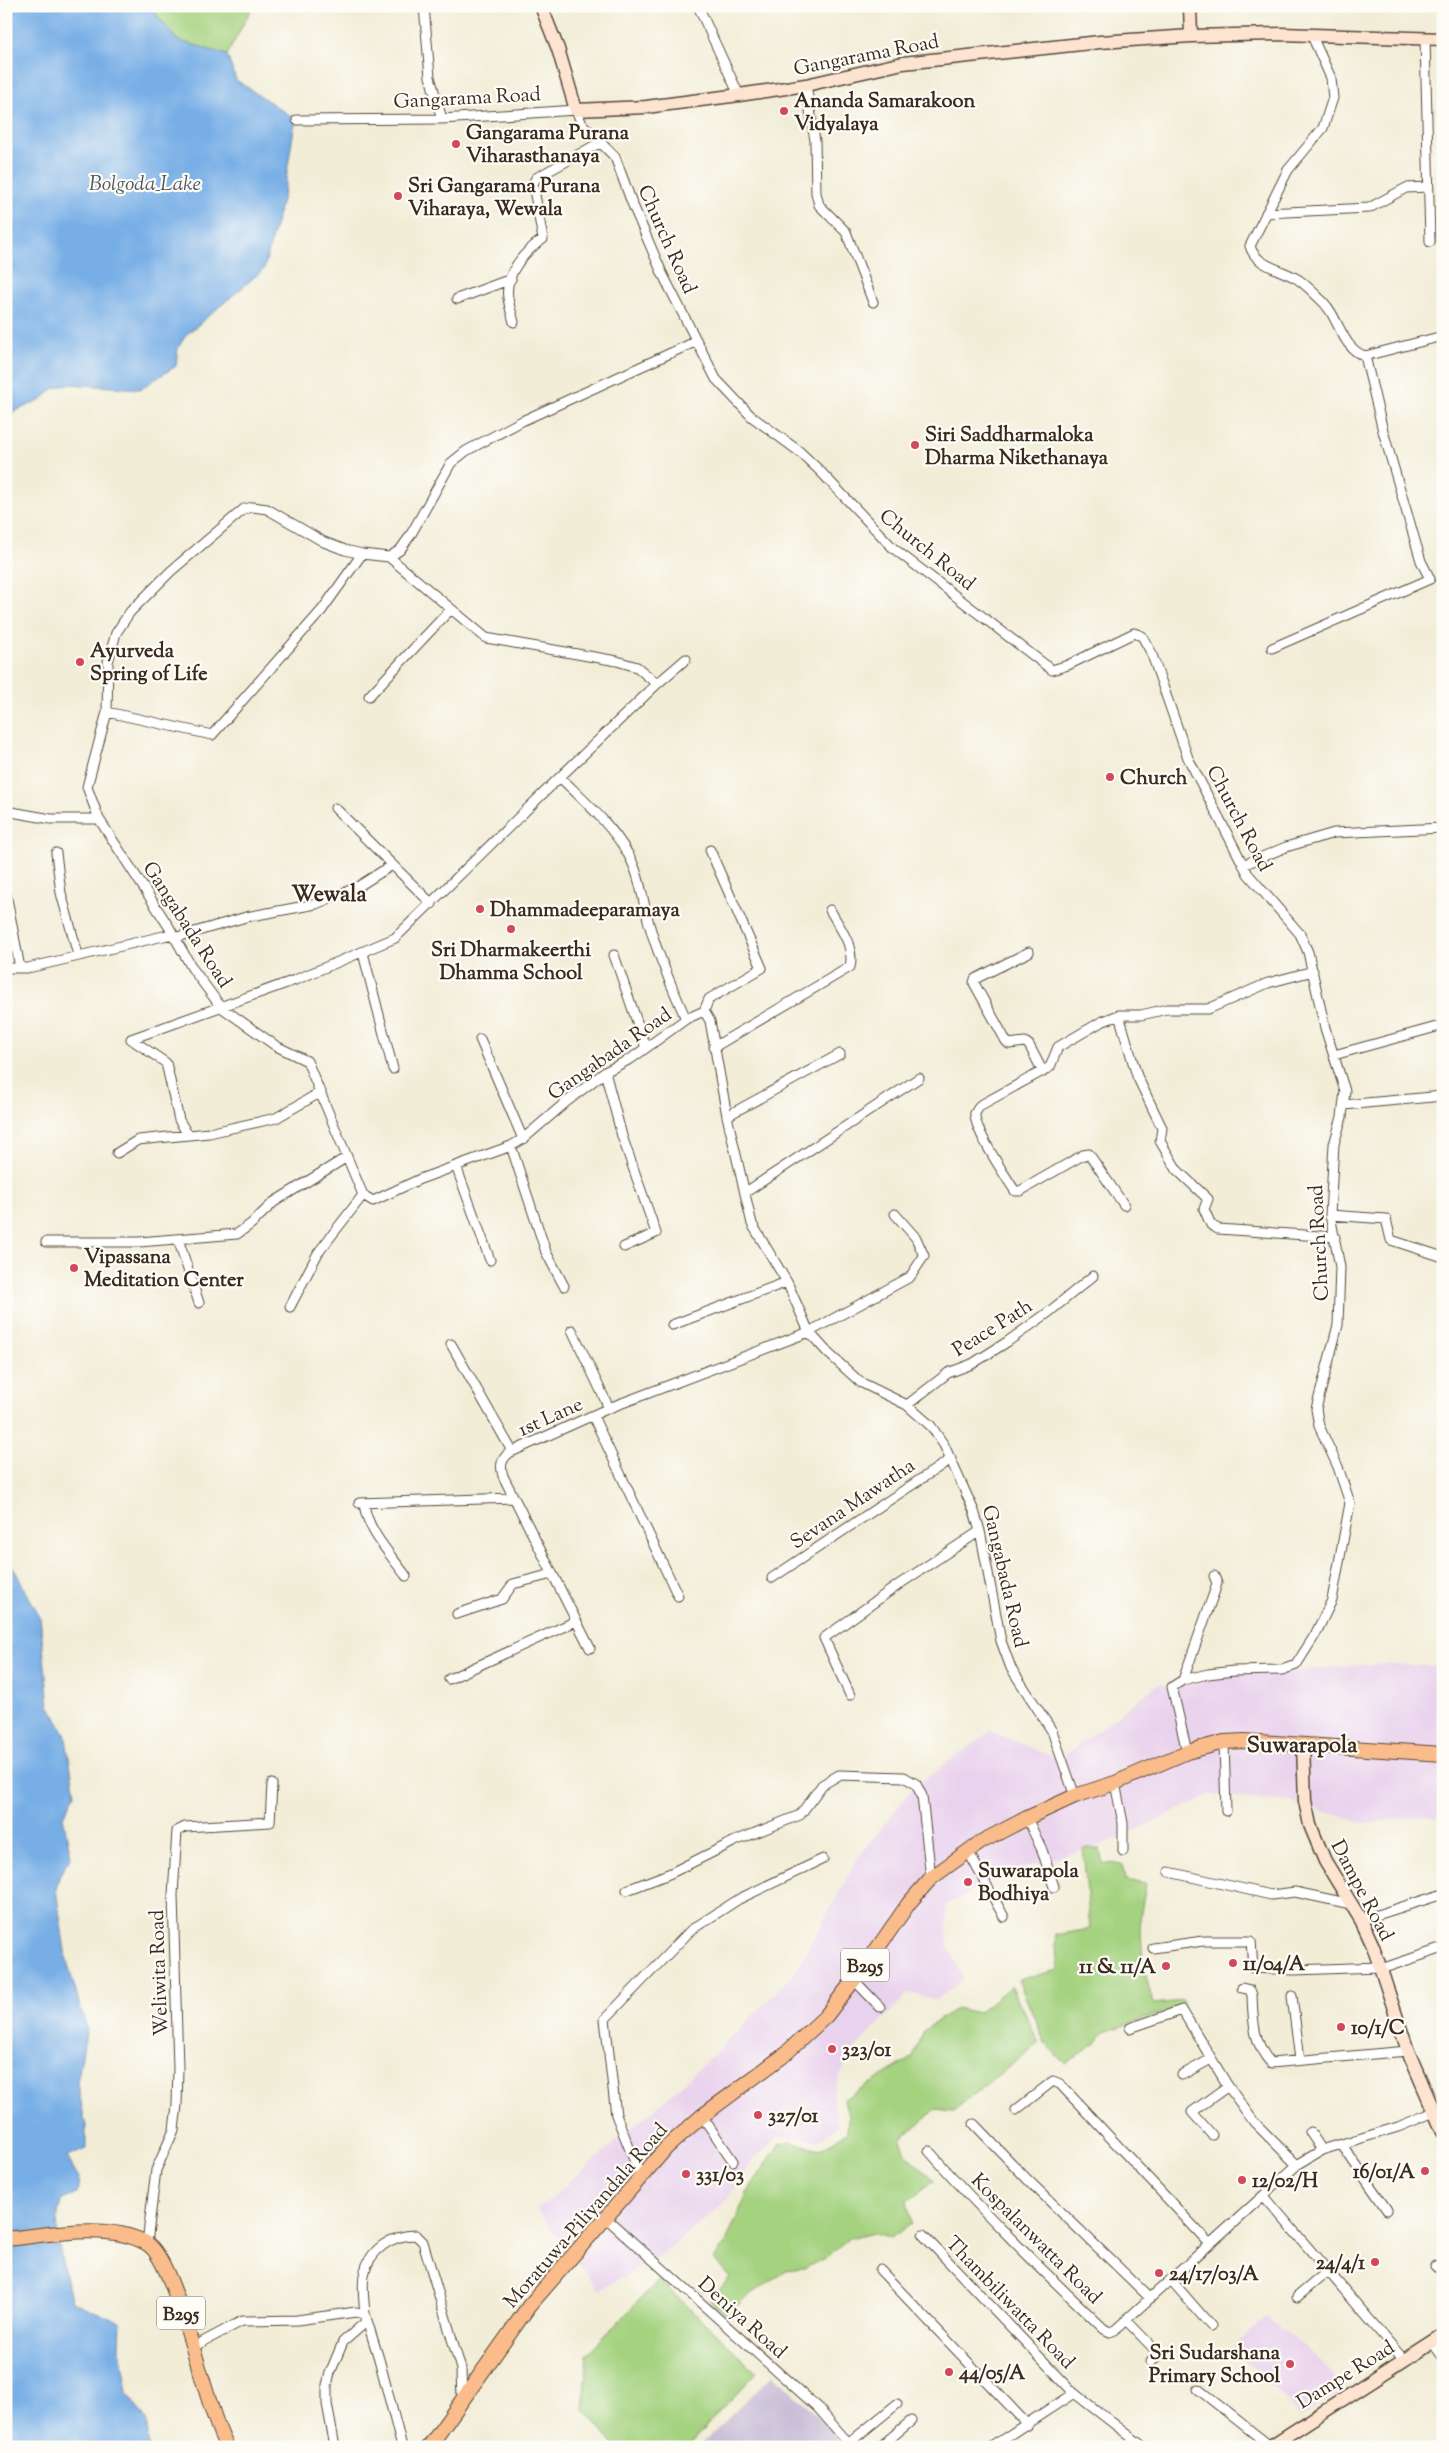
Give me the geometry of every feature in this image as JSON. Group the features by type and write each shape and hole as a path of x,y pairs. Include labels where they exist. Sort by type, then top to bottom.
{"main road":[{"name":"Moratuwa-Piliyandala Road","path":"429,2447 529,2306 667,2147 702,2116 790,2050 826,2016 909,1903 931,1878 968,1851 1027,1818 1075,1796 1115,1783 1187,1752 1224,1742 1244,1741 1443,1754"},
{"path":"6,2239 85,2231 114,2233 147,2243"},
{"name":"B295","path":"147,2243 164,2264 193,2347 218,2433 227,2447"}],"street":[{"path":"424,6 430,77 442,118"},
{"path":"541,6 558,49 576,110"},
{"path":"698,6 739,95"},
{"path":"1190,6 1191,36"},
{"path":"1311,34 1331,78 1333,98 1323,128 1288,170 1266,212 1250,246 1253,254 1260,261 1298,280 1330,306 1351,349 1365,356 1443,336"},
{"name":"Gangarama Road","path":"297,120 442,118 646,107 806,86 903,63 988,52 1191,36 1311,34 1443,39"},
{"path":"1425,38 1430,242"},
{"path":"806,86 815,141 816,193 819,205 846,232 873,302"},
{"name":"Church Road","path":"576,110 582,124 615,157 632,203 662,273 716,379 751,416 800,452 893,548 1052,670 1068,665 1134,632 1142,636 1151,652 1188,758 1243,864 1259,889 1300,934 1308,952 1325,1028 1345,1091 1344,1105 1334,1144 1330,1215 1340,1267 1338,1325 1316,1409 1319,1426 1338,1467 1350,1504 1332,1600 1315,1635 1296,1664 1282,1670 1234,1671 1184,1680"},
{"path":"514,322 508,297 511,280 522,256 543,238 533,184 536,178 601,142"},
{"path":"1266,212 1369,208 1406,188 1428,187"},
{"path":"457,299 511,280"},
{"path":"656,684 637,667 617,661 486,638 389,557 400,550 410,536 451,463 466,451 522,421 697,341"},
{"path":"1272,648 1430,579 1421,561 1383,431 1365,356"},
{"name":"Gangabada Road","path":"389,557 362,554 324,542 267,509 253,507 244,509 170,571 130,612 116,632 110,649 107,712 87,787 99,819 173,936 221,1007 276,1046 307,1061 363,1195 373,1201 420,1179 511,1146 523,1139 605,1072 646,1048 686,1019 704,1012 710,1021 727,1116 752,1224 788,1282 809,1332 828,1354 860,1382 907,1405 931,1426 951,1459 974,1511 980,1531 1001,1641 1011,1668 1052,1731 1075,1796"},
{"path":"107,712 212,735 322,610 362,554"},
{"path":"369,696 451,609"},
{"path":"188,1134 179,1120 166,1063 132,1039 363,953 395,938 656,684 686,659"},
{"path":"560,777 610,828 629,855 637,876 650,929 686,1019"},
{"path":"335,808 432,904"},
{"path":"6,811 51,819 99,819"},
{"path":"1243,864 1286,847 1334,833 1443,828"},
{"path":"704,1012 710,1000 762,968 710,850"},
{"path":"56,853 61,892 78,955"},
{"path":"6,968 20,968 173,936 246,917 316,904 359,886 392,864"},
{"path":"6,893 20,968"},
{"path":"714,1047 850,967 852,957 849,943 830,910"},
{"path":"1029,952 975,979 974,984 1006,1041 1012,1045 1025,1042 1043,1072"},
{"path":"363,953 394,1069"},
{"path":"614,955 646,1048"},
{"path":"1124,1204 1089,1154 1020,1191 1015,1190 994,1158 976,1121 975,1112 979,1106 1052,1066 1058,1047 1084,1030 1119,1015 1141,1015 1168,1009 1208,1009 1268,983 1313,971"},
{"path":"1119,1015 1137,1076 1162,1128 1160,1141 1177,1170 1191,1186 1208,1199 1204,1209 1211,1225 1218,1229 1335,1237"},
{"path":"1334,1055 1440,1026"},
{"path":"480,1039 523,1139"},
{"path":"727,1116 840,1054"},
{"path":"605,1072 622,1136 656,1233 624,1246"},
{"path":"746,1192 919,1078"},
{"path":"117,1153 138,1140 209,1133 276,1118 321,1092"},
{"path":"1344,1105 1443,1096"},
{"path":"511,1146 546,1252 564,1286"},
{"path":"46,1242 139,1242 236,1234 251,1224 274,1202 347,1157"},
{"path":"456,1166 490,1260"},
{"path":"290,1307 318,1253 363,1195"},
{"name":"1st Lane","path":"590,1648 514,1498 501,1467 503,1458 512,1451 609,1408 809,1332 910,1277 919,1268 924,1256 916,1238 895,1214"},
{"path":"1330,1215 1386,1219 1391,1240 1443,1257"},
{"path":"178,1239 199,1303"},
{"name":"Peace Path","path":"907,1405 948,1373 972,1364 1007,1342 1049,1312 1093,1276"},
{"path":"672,1325 788,1282"},
{"path":"572,1330 609,1408"},
{"path":"451,1344 512,1451"},
{"path":"593,1416 678,1596"},
{"name":"Sevana Mawatha","path":"772,1578 951,1459"},
{"path":"406,1576 370,1524 362,1503 514,1498"},
{"path":"850,1695 824,1638 901,1583 980,1531"},
{"path":"457,1614 502,1599 513,1584 552,1574"},
{"path":"1187,1752 1172,1687 1184,1680 1215,1590 1217,1583 1214,1576"},
{"path":"449,1679 576,1621"},
{"path":"1224,1742 1226,1811"},
{"name":"Dampe Road","path":"1303,1745 1305,1800 1310,1825 1325,1861 1361,1920 1380,1968 1408,2051 1443,2132"},
{"path":"627,1890 671,1873 735,1841 800,1814 822,1785 840,1776 904,1776 916,1784 922,1796 931,1878"},
{"path":"1115,1783 1123,1823 1123,1851"},
{"name":"Weliwita Road","path":"147,2243 156,2170 174,2130 177,2105 178,2068 173,1895 177,1831 184,1827 270,1822 272,1784"},
{"path":"1027,1818 1042,1850 1054,1887"},
{"path":"968,1851 1004,1917"},
{"path":"641,2177 616,2115 605,2019 691,1930 739,1899 823,1859"},
{"path":"1169,1872 1271,1896 1295,1892 1351,1904"},
{"path":"1361,1920 1443,1894"},
{"path":"1153,1948 1195,1941 1251,1941 1253,1968 1294,1970 1380,1968 1443,1948"},
{"path":"854,1980 880,2007"},
{"path":"1242,1988 1250,1990 1252,1994 1254,2025 1258,2043 1264,2056 1271,2063 1408,2051"},
{"path":"1292,1996 1300,2060"},
{"path":"1130,2028 1182,2010 1228,2086 1254,2122 1297,2165"},
{"path":"1182,2075 1211,2059"},
{"path":"1016,2110 1053,2081 1060,2084 1210,2244"},
{"path":"1212,2135 1192,2112 1228,2086"},
{"name":"Kospalanwatta Road","path":"929,2151 1014,2243 1104,2330 1110,2332 1115,2330 1171,2280 1297,2165 1322,2150 1342,2145 1434,2112"},
{"path":"702,2116 733,2161"},
{"name":"Kospalanwatta Road","path":"974,2124 1020,2172 1150,2298"},
{"path":"1310,2132 1322,2150"},
{"path":"1342,2145 1387,2210"},
{"path":"1264,2196 1404,2360"},
{"name":"Deniya Road","path":"606,2218 818,2408 850,2445"},
{"name":"Thambiliwatta Road","path":"923,2235 1074,2393 1144,2447"},
{"path":"402,2447 379,2359 366,2318 364,2274 378,2247 403,2236 416,2236 423,2242 461,2369 462,2400"},
{"path":"880,2270 1028,2425"},
{"path":"1297,2297 1328,2271"},
{"path":"1171,2280 1211,2326"},
{"path":"193,2347 242,2321 297,2320 356,2312 366,2318"},
{"path":"335,2447 327,2404 327,2386 330,2373 343,2342 366,2318"},
{"path":"1126,2320 1159,2354 1151,2362"},
{"path":"1437,2338 1443,2356"},
{"name":"Dampe Road","path":"1270,2446 1437,2338"},
{"path":"1198,2389 1270,2446"},
{"name":"Thambiliwatta Road","path":"991,2447 1028,2425 1074,2393"},
{"path":"850,2445 897,2404"},
{"path":"880,2447 911,2421"}],"shaded area":[{"path":"1374,1664 1443,1666 1443,1819 1426,1816 1363,1823 1291,1802 1210,1795 1113,1841 1015,1870 946,1905 948,1947 964,1979 937,2000 909,1993 850,2053 833,2093 837,2127 817,2141 778,2136 754,2159 722,2205 659,2257 599,2290 537,2210 676,2090 730,2039 795,1972 857,1859 912,1789 991,1731 1059,1760 1159,1684 1172,1687 1196,1684 1235,1672 1294,1671"},
{"path":"1266,2318 1294,2338 1327,2367 1344,2389 1301,2416 1232,2347"},
{"path":"773,2375 812,2410 845,2447 698,2447"}],"green space":[{"path":"149,6 253,6 227,55 177,40"},
{"path":"1083,1848 1099,1848 1103,1863 1122,1864 1125,1880 1146,1884 1140,1918 1143,1964 1153,2004 1183,2001 1184,2006 1104,2032 1098,2042 1065,2064 1045,2043 1018,1980 1058,1970 1055,1935 1090,1929"},
{"path":"1011,1986 1039,2043 953,2111 936,2109 901,2139 907,2156 935,2180 907,2201 911,2223 891,2238 873,2232 850,2238 824,2259 804,2268 785,2270 763,2287 748,2295 727,2316 710,2301 730,2277 714,2259 725,2244 748,2191 780,2143 791,2142 821,2149 847,2132 848,2117 844,2099 913,2057 922,2032 956,2008 978,2013"},
{"path":"659,2280 757,2372 687,2447 613,2447 614,2444 583,2408 587,2354"}],"water":[{"name":"Bolgoda_Lake","path":"6,6 149,6 177,40 227,55 236,80 297,120 294,128 284,192 264,269 186,335 178,348 176,366 140,389 68,384 53,389 41,400 6,415"},
{"path":"6,1554 40,1617 49,1705 65,1733 75,1794 63,1817 71,1857 60,1874 56,1889 66,1958 87,2029 77,2083 86,2126 86,2149 67,2157 79,2178 77,2194 62,2200 59,2210 58,2235 60,2250 72,2301 121,2323 120,2348 127,2392 146,2420 150,2447 6,2447"}],"place":[{"name":"Ananda Samarakoon Vidyalaya","path":"784,111"},
{"name":"Gangarama Purana Viharasthanaya","path":"456,144"},
{"name":"Sri Gangarama Purana Viharaya, Wewala","path":"398,196"},
{"name":"Siri Saddharmaloka Dharma Nikethanaya","path":"915,445"},
{"name":"Ayurveda Spring of Life","path":"80,662"},
{"name":"Church","path":"1110,777"},
{"name":"Dhammadeeparamaya","path":"480,909"},
{"name":"Sri Dharmakeerthi Dhamma School","path":"511,929"},
{"name":"Vipassana Meditation Center","path":"74,1268"},
{"name":"Suwarapola Bodhiya","path":"968,1882"},
{"name":"11/04/A","path":"1233,1963"},
{"name":"11 & 11/A","path":"1166,1966"},
{"name":"10/1/C","path":"1341,2027"},
{"name":"323/01","path":"832,2049"},
{"name":"327/01","path":"758,2115"},
{"name":"16/01/A","path":"1425,2171"},
{"name":"331/03","path":"686,2174"},
{"name":"12/02/H","path":"1242,2180"},
{"name":"24/4/1","path":"1375,2262"},
{"name":"24/17/03/A","path":"1159,2273"},
{"name":"Sri Sudarshana Primary School","path":"1290,2364"},
{"name":"44/05/A","path":"949,2372"}],"district":[{"name":"Wewala","path":"329,893"},
{"name":"Suwarapola","path":"1302,1744"}]}
